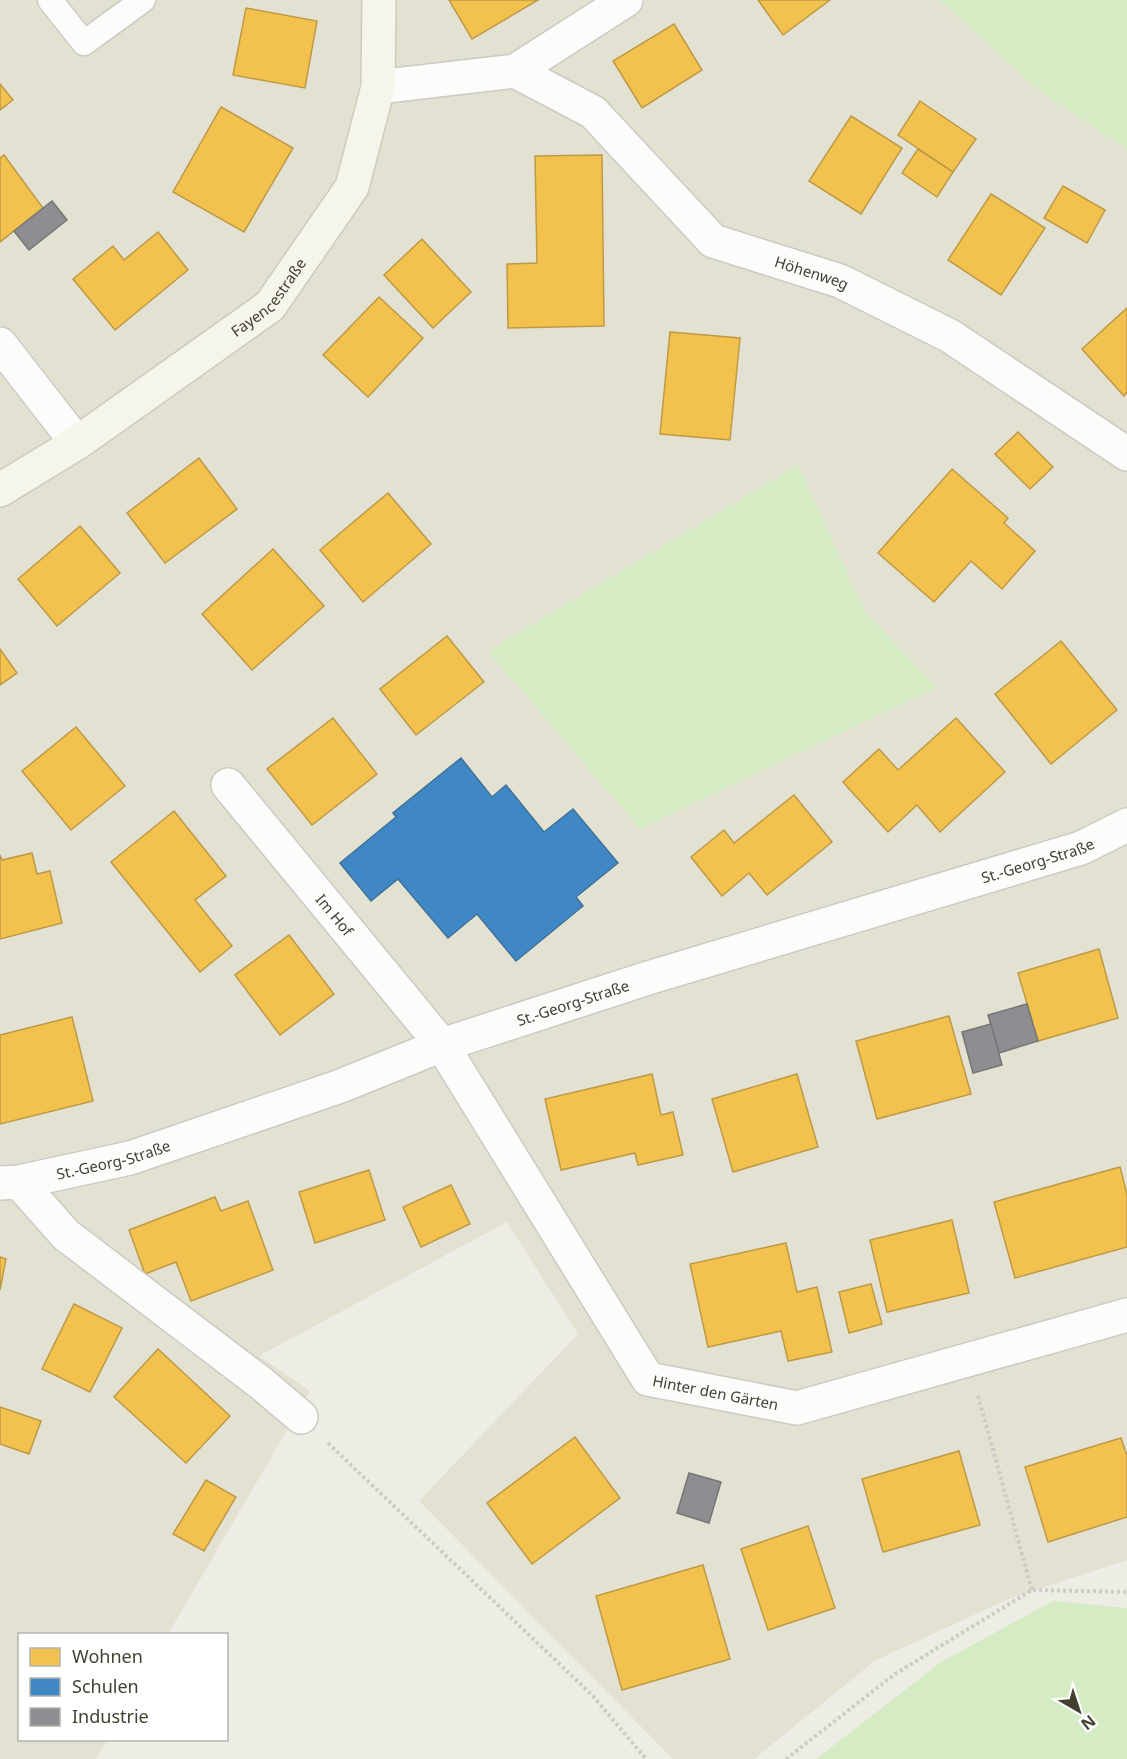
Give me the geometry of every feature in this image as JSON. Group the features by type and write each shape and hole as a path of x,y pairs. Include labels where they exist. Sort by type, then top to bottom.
{"street":[{"name":"Fayencestraße","path":"0,490 77,443 270,306 352,187 378,87 379,0"},
{"path":"378,87 515,71 626,0"},
{"name":"Höhenweg","path":"515,71 593,112 713,241 840,281 950,336 1127,454"},
{"path":"0,344 77,443"},
{"name":"Im Hof","path":"228,785 442,1045"},
{"name":"St.-Georg-Straße","path":"9,1183 130,1158 338,1087 442,1045 648,978 1081,848 1127,825"},
{"name":"Hinter den Gärten","path":"442,1045 648,1378 797,1408 1127,1316"},
{"name":"St.-Georg-Straße","path":"9,1183 66,1235 261,1383 301,1417"}],"lane":[{"path":"50,0 84,43 143,0"}],"path":[{"path":"968,1361 1032,1590"},
{"path":"301,1417 593,1696 646,1759"},
{"path":"786,1759 895,1674 1032,1590 1127,1592"}],"shaded area":[{"path":"0,0 1127,0 1127,1560 1011,1598 876,1660 754,1759 673,1759 419,1501 578,1334 507,1222 259,1356 310,1391 169,1633 18,1633 18,1741 106,1741 96,1759 0,1759"}],"green space":[{"path":"940,0 1127,0 1127,149 1036,88"},
{"path":"798,465 865,612 937,687 640,829 488,651"},
{"path":"1053,1601 1127,1608 1127,1759 816,1759 941,1662"}],"building: Wohnen":[{"path":"449,0 538,0 472,39"},
{"path":"758,0 830,0 783,35"},
{"path":"246,8 317,21 305,88 233,75"},
{"path":"674,24 702,70 642,108 613,61"},
{"path":"0,84 13,100 0,110"},
{"path":"920,101 976,139 953,172 898,135"},
{"path":"221,107 293,148 244,232 173,192"},
{"path":"851,116 902,148 861,214 809,181"},
{"path":"918,149 953,172 937,197 902,173"},
{"path":"4,155 43,208 0,242 0,158"},
{"path":"602,155 604,326 508,328 507,264 537,263 535,156"},
{"path":"1063,186 1105,210 1087,243 1044,218"},
{"path":"991,194 1045,228 1001,295 948,260"},
{"path":"158,232 188,270 115,330 73,279 113,246 124,260"},
{"path":"422,239 471,292 433,328 384,275"},
{"path":"379,297 423,338 368,397 323,355"},
{"path":"1127,308 1127,392 1124,396 1082,349"},
{"path":"670,332 740,338 730,440 660,434"},
{"path":"1018,432 1053,467 1030,489 995,454"},
{"path":"199,458 237,509 165,563 127,513"},
{"path":"952,469 1008,518 1004,523 1035,551 1002,589 971,561 934,602 878,553"},
{"path":"388,493 431,544 363,602 320,550"},
{"path":"80,526 120,573 57,626 18,579"},
{"path":"273,549 324,606 252,670 202,614"},
{"path":"447,636 484,682 416,735 380,689"},
{"path":"1061,641 1117,710 1051,764 995,694"},
{"path":"0,649 17,673 0,685"},
{"path":"333,718 377,774 312,825 267,769"},
{"path":"956,718 1005,772 940,832 917,805 888,832 843,782 879,749 898,770"},
{"path":"76,727 125,786 71,830 22,771"},
{"path":"794,795 832,842 767,895 749,873 722,896 691,857 724,830 734,843"},
{"path":"174,811 226,876 195,900 232,946 200,972 111,862"},
{"path":"32,853 37,874 50,871 62,923 0,939 0,855 2,860"},
{"path":"289,935 334,994 280,1035 235,975"},
{"path":"1099,949 1118,1018 1038,1041 1018,973"},
{"path":"949,1016 971,1094 877,1119 856,1041"},
{"path":"72,1017 93,1101 0,1124 0,1035"},
{"path":"652,1074 661,1115 673,1112 683,1155 638,1165 635,1153 561,1170 545,1099"},
{"path":"797,1074 818,1147 733,1172 712,1099"},
{"path":"1120,1167 1127,1194 1127,1247 1015,1278 994,1202"},
{"path":"369,1170 385,1220 315,1243 299,1192"},
{"path":"451,1185 470,1224 421,1247 403,1207"},
{"path":"215,1197 221,1211 248,1201 273,1270 191,1301 176,1262 145,1274 129,1230"},
{"path":"952,1220 969,1293 887,1312 870,1240"},
{"path":"786,1243 797,1292 817,1287 832,1352 788,1361 781,1331 708,1347 690,1264"},
{"path":"0,1257 6,1259 0,1290"},
{"path":"871,1284 882,1324 849,1333 839,1292"},
{"path":"74,1304 122,1328 90,1392 42,1369"},
{"path":"158,1349 230,1416 186,1463 114,1397"},
{"path":"0,1407 41,1421 29,1454 0,1444"},
{"path":"575,1437 620,1498 532,1564 487,1503"},
{"path":"1121,1438 1127,1456 1127,1517 1048,1542 1025,1467"},
{"path":"959,1451 980,1525 883,1552 862,1479"},
{"path":"206,1480 236,1497 204,1551 173,1534"},
{"path":"808,1526 835,1608 768,1630 741,1549"},
{"path":"703,1565 730,1659 622,1690 596,1596"}],"building: Schulen":[{"path":"461,758 492,797 506,785 544,832 573,809 618,863 576,897 583,906 516,961 477,914 448,938 398,879 371,901 340,863 396,817 393,813"}],"building: Industrie":[{"path":"52,201 67,220 29,250 14,231"},
{"path":"1027,1004 1038,1041 999,1053 988,1015"},
{"path":"991,1024 1002,1065 973,1073 962,1032"},
{"path":"689,1473 721,1482 709,1523 677,1513"}]}
